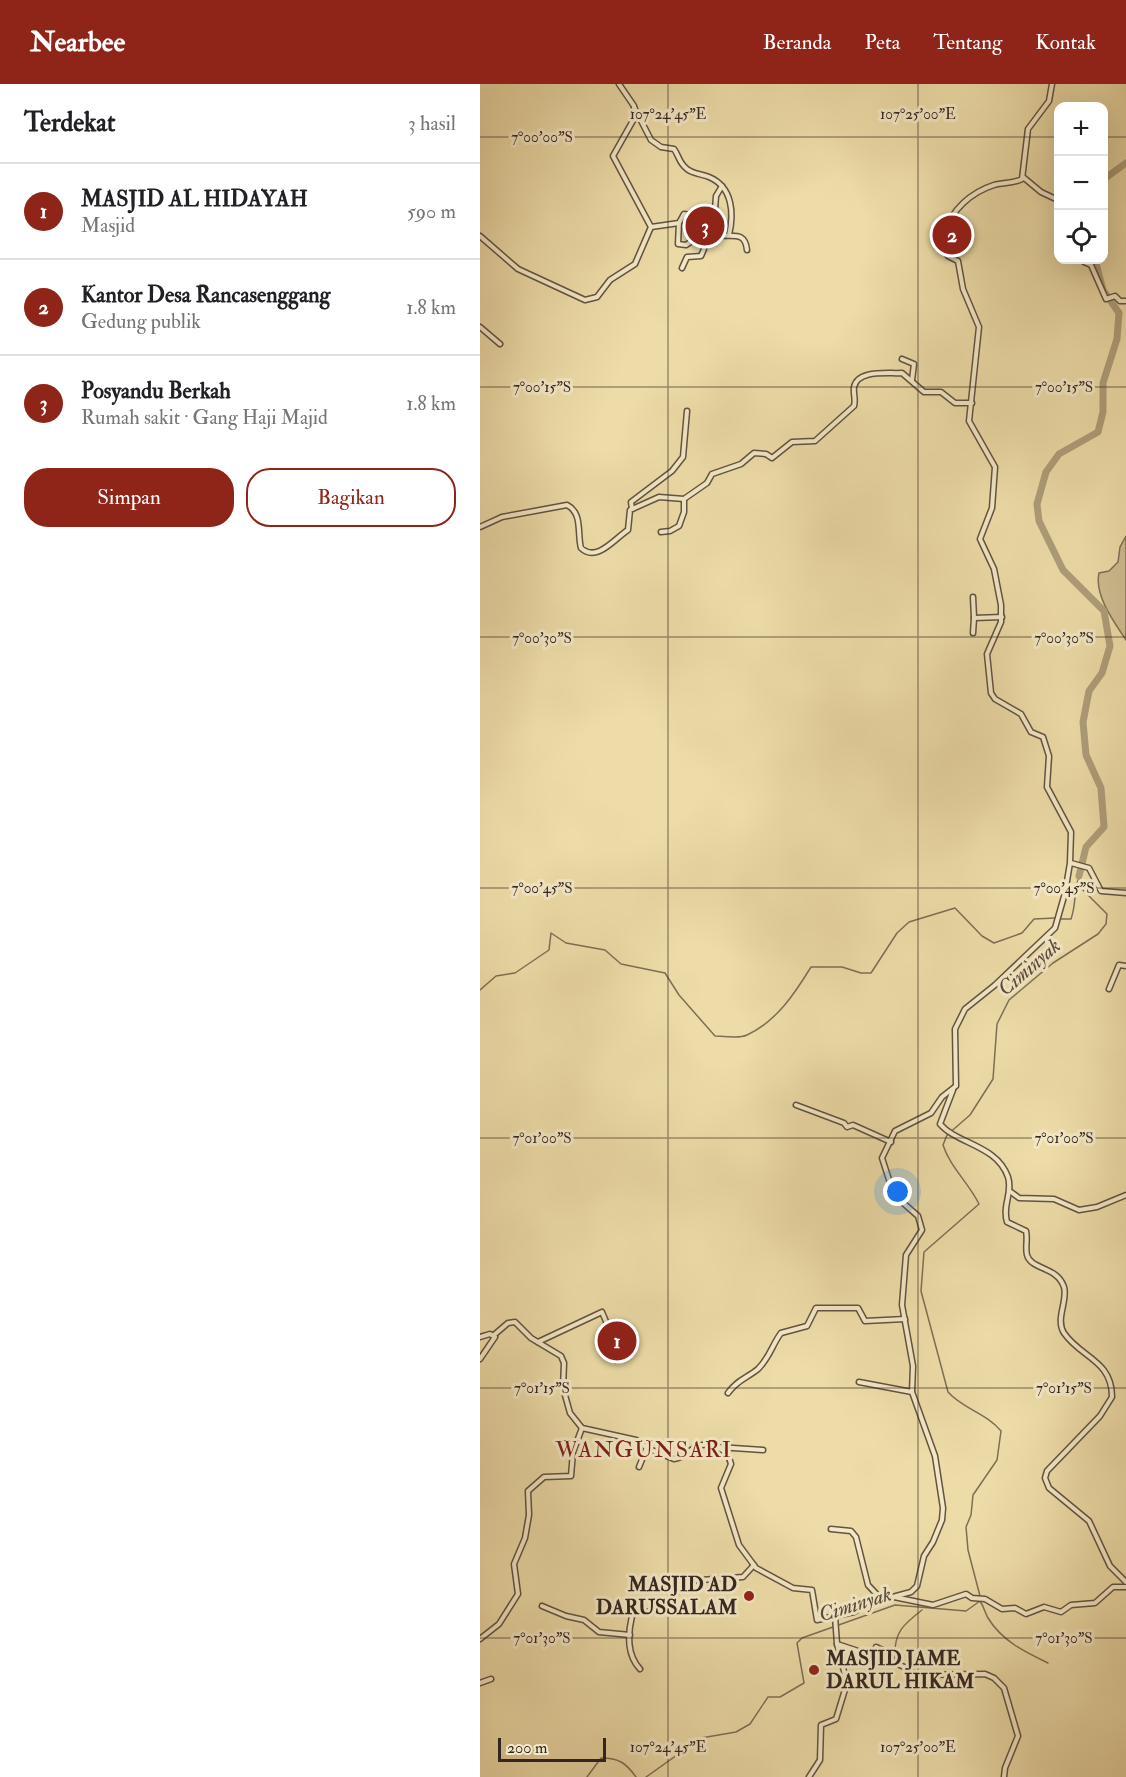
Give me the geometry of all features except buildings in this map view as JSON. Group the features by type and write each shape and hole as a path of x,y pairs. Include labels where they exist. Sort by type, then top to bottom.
{"street":[{"path":"619,84 634,106 651,140 659,147 674,149 680,163 688,170 710,178 722,186 731,206 729,235"},
{"path":"1052,84 1049,101 1031,123 1027,134 1023,177 1015,183 992,185 973,196 952,213 948,224 945,251 948,256 958,261 963,290 978,323 969,421 995,466 992,508 980,539 994,569 1002,617 987,654 991,693 996,699 1021,714 1031,732 1043,737 1049,756 1047,787 1071,832 1071,863 1057,924 995,985 965,1009 955,1029 957,1083 940,1124 954,1135 983,1149 1005,1170 1011,1192 1019,1198 1054,1198 1079,1210 1097,1207 1126,1195"},
{"path":"634,106 635,117 632,125 613,156 651,227"},
{"path":"1023,177 1041,192 1054,198"},
{"path":"722,186 716,199 714,222 717,235 742,237 747,250"},
{"path":"699,217 684,214 679,223 678,244 686,245 708,232 709,223 714,222"},
{"path":"651,227 679,223"},
{"path":"480,236 518,269 579,299 589,300 597,297 618,273 635,264 651,227"},
{"path":"682,268 687,256 701,256 704,249 704,233"},
{"path":"1090,264 1101,292 1108,300 1114,296 1120,301 1126,301"},
{"path":"480,327 500,344"},
{"path":"902,359 914,364 912,381"},
{"path":"480,527 502,516 567,505 574,510 578,520 581,548 591,554 611,545 628,530 629,513 632,509 659,497 684,499 707,483 712,474 741,464 754,453 766,454 772,458 792,442 815,441 854,406 855,385 860,377 880,373 902,373 924,392 941,393 956,403 972,403"},
{"path":"632,509 631,502 672,471 683,457 687,411"},
{"path":"661,532 675,530 679,526 684,512 684,499"},
{"path":"973,597 973,633"},
{"path":"974,618 1002,617"},
{"path":"1071,863 1082,864 1091,871 1101,891 1126,893"},
{"path":"1109,988 1119,966 1126,966"},
{"path":"717,1446 731,1462 720,1484 739,1545 765,1575 787,1586 812,1590 817,1620 835,1619 867,1604 906,1595 917,1586 924,1556 933,1542 943,1512 930,1439 912,1392 913,1366 902,1302 906,1255 922,1230 918,1216 897,1200 891,1191 882,1161 895,1131 912,1120 931,1113 942,1097 953,1089"},
{"path":"796,1105 844,1123 847,1127 853,1125 891,1142"},
{"path":"1011,1192 1005,1205 1007,1222 1026,1231 1027,1255 1031,1262 1047,1268 1061,1280 1065,1293 1061,1321 1064,1333 1102,1366 1112,1394 1100,1416 1047,1472 1045,1478 1049,1488 1089,1521 1110,1566 1126,1582"},
{"path":"728,1393 735,1383 758,1369 774,1350 781,1333 807,1326 816,1308 858,1308 865,1321 905,1319"},
{"path":"538,1342 603,1312 610,1331 615,1360"},
{"path":"480,1338 494,1335 513,1322 538,1342 561,1356 564,1363 563,1388 571,1416 582,1428 636,1440 662,1455 678,1459 697,1446 763,1450"},
{"path":"480,1359 494,1342 494,1335"},
{"path":"859,1382 912,1392"},
{"path":"480,1639 499,1624 518,1594 514,1564 530,1515 528,1491 544,1477 571,1476 573,1452 582,1428"},
{"path":"639,1467 647,1447"},
{"path":"831,1529 851,1531 856,1537 866,1579 882,1600"},
{"path":"640,1669 630,1656 634,1609 646,1612 660,1610 687,1581 743,1577 754,1565"},
{"path":"893,1597 933,1605 947,1603 963,1594 972,1598 985,1599 999,1608 1015,1608 1023,1614 1044,1607 1061,1612 1071,1605 1095,1603 1113,1587 1126,1587"},
{"path":"542,1606 585,1620 599,1632 630,1635"},
{"path":"809,1777 820,1760 821,1725 837,1719 846,1689 846,1678 837,1644 835,1619"},
{"path":"837,1644 873,1656 876,1647 884,1650 891,1654 892,1662 907,1668 915,1675 985,1674 994,1678 1004,1688 1018,1736 1005,1768 1004,1777"},
{"path":"480,1683 491,1678"}],"shaded area":[{"path":"1126,536 1126,640 1106,608 1098,581 1099,573 1109,571 1118,562 1120,547"}],"waterway":[{"name":"Ciminyak","path":"1108,176 1126,163"},
{"name":"Ciminyak","path":"1079,876 1086,847 1104,827 1101,788 1086,755 1083,722 1089,691 1102,673 1110,646 1104,611 1063,570 1039,521 1037,504 1046,472 1059,454 1098,432 1103,412 1103,383 1117,339 1119,313 1103,290 1096,264"},
{"name":"Ciminyak","path":"980,1596 968,1550 966,1527 971,1515 973,1495 997,1460 1001,1431 948,1392 921,1291 924,1252 979,1204 950,1160 943,1145 947,1135 970,1115 993,1079 997,1024 1009,1000 1053,963 1098,934 1106,924 1107,914 1079,886 1079,876"},
{"path":"1060,919 1071,919 1078,880"},
{"path":"480,990 496,976 515,973 549,950 551,933 566,943 605,950 621,964 665,973 679,995 715,1036 740,1037 758,1029 776,1014 792,996 811,967 842,967 861,973 871,973 897,933 909,922 955,908 982,936 994,943 1022,933 1034,919 1055,918"},
{"path":"980,1601 988,1618 1000,1633 1023,1650 1048,1663"},
{"name":"Ciminyak","path":"646,1777 701,1738 736,1732 750,1724 768,1697 780,1697 804,1683 797,1643 802,1638 895,1605 966,1611 980,1601"},
{"path":"895,1655 898,1634 922,1610"},
{"path":"587,1777 601,1758 622,1762 636,1777"}],"place":[{"name":"Posyandu Berkah","path":"705,226"},
{"name":"Kantor Desa Rancasenggang","path":"952,235"},
{"name":"MASJID AL HIDAYAH","path":"617,1341"},
{"name":"MASJID AD DARUSSALAM","path":"749,1596"},
{"name":"MASJID JAME DARUL HIKAM","path":"814,1670"}],"district":[{"name":"WANGUNSARI","path":"644,1449"}]}
